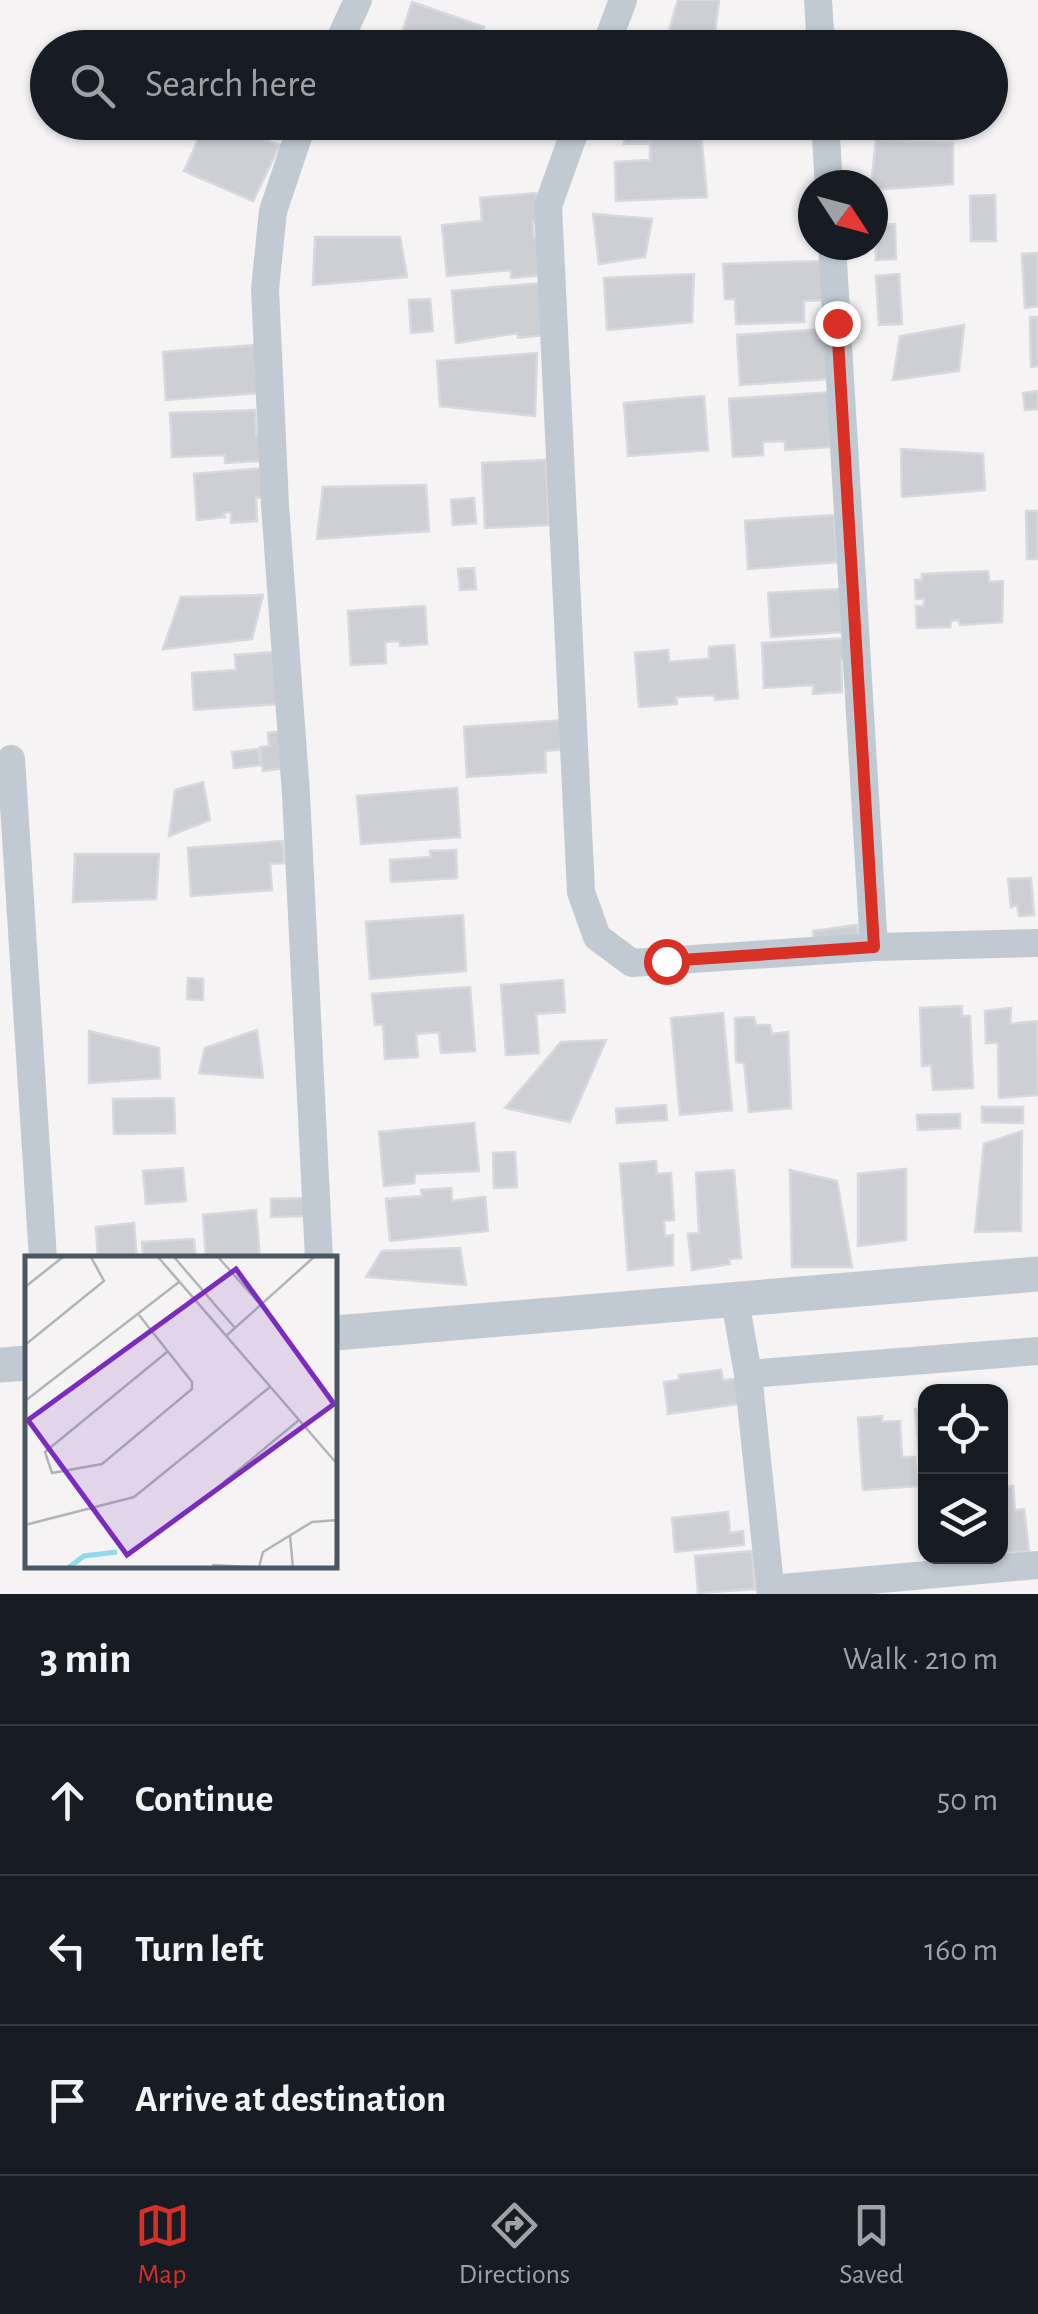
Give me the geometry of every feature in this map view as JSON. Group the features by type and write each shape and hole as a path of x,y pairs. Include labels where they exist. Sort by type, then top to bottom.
{"street":[{"path":"344,30 358,0"},
{"path":"612,30 623,0"},
{"path":"818,0 819,30"},
{"path":"297,140 274,211 265,288 319,1256"},
{"path":"572,140 548,206 581,892 597,937 632,963 874,947 1038,942"},
{"path":"826,140 828,170"},
{"path":"833,260 874,947"},
{"path":"11,759 42,1256"},
{"path":"338,1333 1038,1274"},
{"path":"735,1302 748,1374 771,1591 1003,1582 1038,1565"},
{"path":"748,1374 1038,1350"},
{"path":"0,1365 25,1363"}],"building":[{"path":"678,0 719,0 715,30 669,30"},
{"path":"412,2 484,27 483,30 403,30"},
{"path":"198,140 264,140 280,145 253,201 184,171"},
{"path":"624,140 650,140 650,144 624,144"},
{"path":"650,140 702,140 707,197 616,201 615,162 650,160"},
{"path":"876,141 953,143 953,184 888,189 888,170 873,170"},
{"path":"536,193 539,222 533,222 534,238 541,237 544,275 511,278 511,270 447,276 442,225 482,221 480,198"},
{"path":"995,195 996,241 971,241 970,196"},
{"path":"593,214 652,219 645,257 599,264"},
{"path":"888,224 895,224 896,259 888,259"},
{"path":"315,237 400,237 407,277 313,285"},
{"path":"1038,253 1038,306 1025,308 1022,254"},
{"path":"824,261 825,300 804,301 804,322 736,324 735,299 725,299 723,264"},
{"path":"694,274 692,322 607,330 604,278"},
{"path":"899,274 902,324 879,325 876,276"},
{"path":"541,283 545,335 518,338 517,333 456,343 452,291"},
{"path":"430,299 433,331 411,333 409,300"},
{"path":"1030,317 1038,317 1038,366 1031,367"},
{"path":"964,325 959,371 893,380 900,336"},
{"path":"825,329 829,379 740,385 737,335"},
{"path":"257,345 261,393 166,400 163,352"},
{"path":"537,353 535,416 440,406 437,361"},
{"path":"1038,391 1038,409 1025,410 1023,393"},
{"path":"832,392 830,447 785,450 785,441 763,442 763,455 733,457 729,399"},
{"path":"704,396 708,450 628,456 624,403"},
{"path":"255,410 256,436 262,436 263,461 225,463 225,455 172,457 170,413"},
{"path":"901,449 983,454 985,490 902,497"},
{"path":"546,460 549,525 485,528 482,463"},
{"path":"266,468 269,497 256,498 257,521 231,523 231,512 223,513 225,517 197,520 194,474"},
{"path":"426,485 429,531 317,539 323,487"},
{"path":"474,498 476,523 453,525 451,500"},
{"path":"1026,511 1038,511 1038,559 1027,559"},
{"path":"834,515 837,562 748,569 745,521"},
{"path":"474,568 476,589 460,590 458,569"},
{"path":"988,571 989,582 1003,581 1002,622 960,625 958,620 951,621 950,627 917,628 916,606 923,606 925,599 916,599 915,580 922,580 922,574"},
{"path":"840,589 842,632 771,637 768,593"},
{"path":"263,595 252,639 163,649 181,597"},
{"path":"425,606 427,644 400,646 400,641 385,642 386,663 351,665 348,611"},
{"path":"850,638 851,660 841,660 842,692 813,694 813,685 764,688 762,643"},
{"path":"734,645 738,698 676,697 677,704 639,707 635,653 668,650 669,662 709,659 709,647"},
{"path":"274,652 277,704 194,710 192,673 236,670 235,655"},
{"path":"565,720 567,749 545,751 546,772 467,777 464,727"},
{"path":"288,730 292,767 263,771 260,747 269,746 268,733"},
{"path":"258,749 260,765 234,768 232,752"},
{"path":"203,782 210,820 169,836 175,790"},
{"path":"457,788 460,837 361,844 357,796"},
{"path":"283,841 284,863 270,864 272,890 191,896 188,848"},
{"path":"456,850 457,878 391,882 390,860 431,857 430,851"},
{"path":"75,854 159,854 156,899 73,902"},
{"path":"1031,878 1034,915 1019,916 1017,905 1011,907 1008,879"},
{"path":"463,915 466,971 370,979 366,922"},
{"path":"857,925 859,937 814,943 813,931"},
{"path":"188,978 203,979 203,1000 187,999"},
{"path":"563,980 565,1012 536,1014 539,1053 506,1055 501,985"},
{"path":"470,987 475,1051 441,1053 439,1032 416,1034 418,1057 385,1059 383,1024 375,1025 372,994"},
{"path":"962,1006 962,1016 970,1016 973,1088 933,1090 931,1065 922,1066 920,1008"},
{"path":"1011,1008 1010,1024 1037,1021 1038,1095 999,1098 998,1043 986,1043 985,1011"},
{"path":"723,1013 732,1110 680,1115 671,1018"},
{"path":"754,1017 756,1025 770,1025 772,1034 788,1032 791,1108 749,1112 744,1063 736,1062 735,1018"},
{"path":"257,1030 263,1078 199,1073 205,1048"},
{"path":"89,1031 159,1048 160,1078 89,1083"},
{"path":"606,1040 570,1122 505,1108 561,1042"},
{"path":"174,1098 175,1133 114,1134 113,1099"},
{"path":"666,1105 667,1120 617,1123 616,1109"},
{"path":"982,1107 1023,1107 1023,1123 982,1122"},
{"path":"960,1114 960,1128 918,1130 917,1115"},
{"path":"474,1123 479,1171 415,1174 414,1183 384,1186 379,1132"},
{"path":"1022,1131 1021,1231 975,1232 984,1144"},
{"path":"515,1152 517,1187 494,1188 493,1153"},
{"path":"656,1161 657,1174 671,1173 674,1220 664,1221 665,1236 673,1235 673,1265 628,1270 620,1164"},
{"path":"183,1168 186,1201 146,1204 143,1171"},
{"path":"906,1169 906,1240 858,1246 858,1174"},
{"path":"734,1170 741,1258 729,1259 730,1264 692,1270 688,1234 699,1233 696,1173"},
{"path":"790,1170 837,1181 852,1267 792,1267"},
{"path":"451,1188 452,1201 485,1197 488,1231 390,1241 386,1199 422,1196 421,1190"},
{"path":"309,1198 310,1216 271,1217 271,1199"},
{"path":"256,1210 260,1256 206,1256 203,1215"},
{"path":"134,1223 137,1256 98,1256 96,1227"},
{"path":"194,1239 196,1256 143,1256 142,1242"},
{"path":"460,1248 466,1285 366,1277 382,1251"},
{"path":"721,1370 723,1380 737,1379 738,1404 668,1414 664,1382 679,1380 679,1375"},
{"path":"882,1416 882,1422 900,1421 902,1457 915,1457 917,1486 863,1490 858,1418"},
{"path":"1008,1486 1013,1486 1015,1510 1024,1509 1029,1551 1008,1553"},
{"path":"728,1512 730,1533 743,1531 744,1545 675,1552 672,1518"},
{"path":"752,1551 755,1589 698,1593 695,1556"}],"route":[{"path":"666,961 874,947 837,323"}]}
